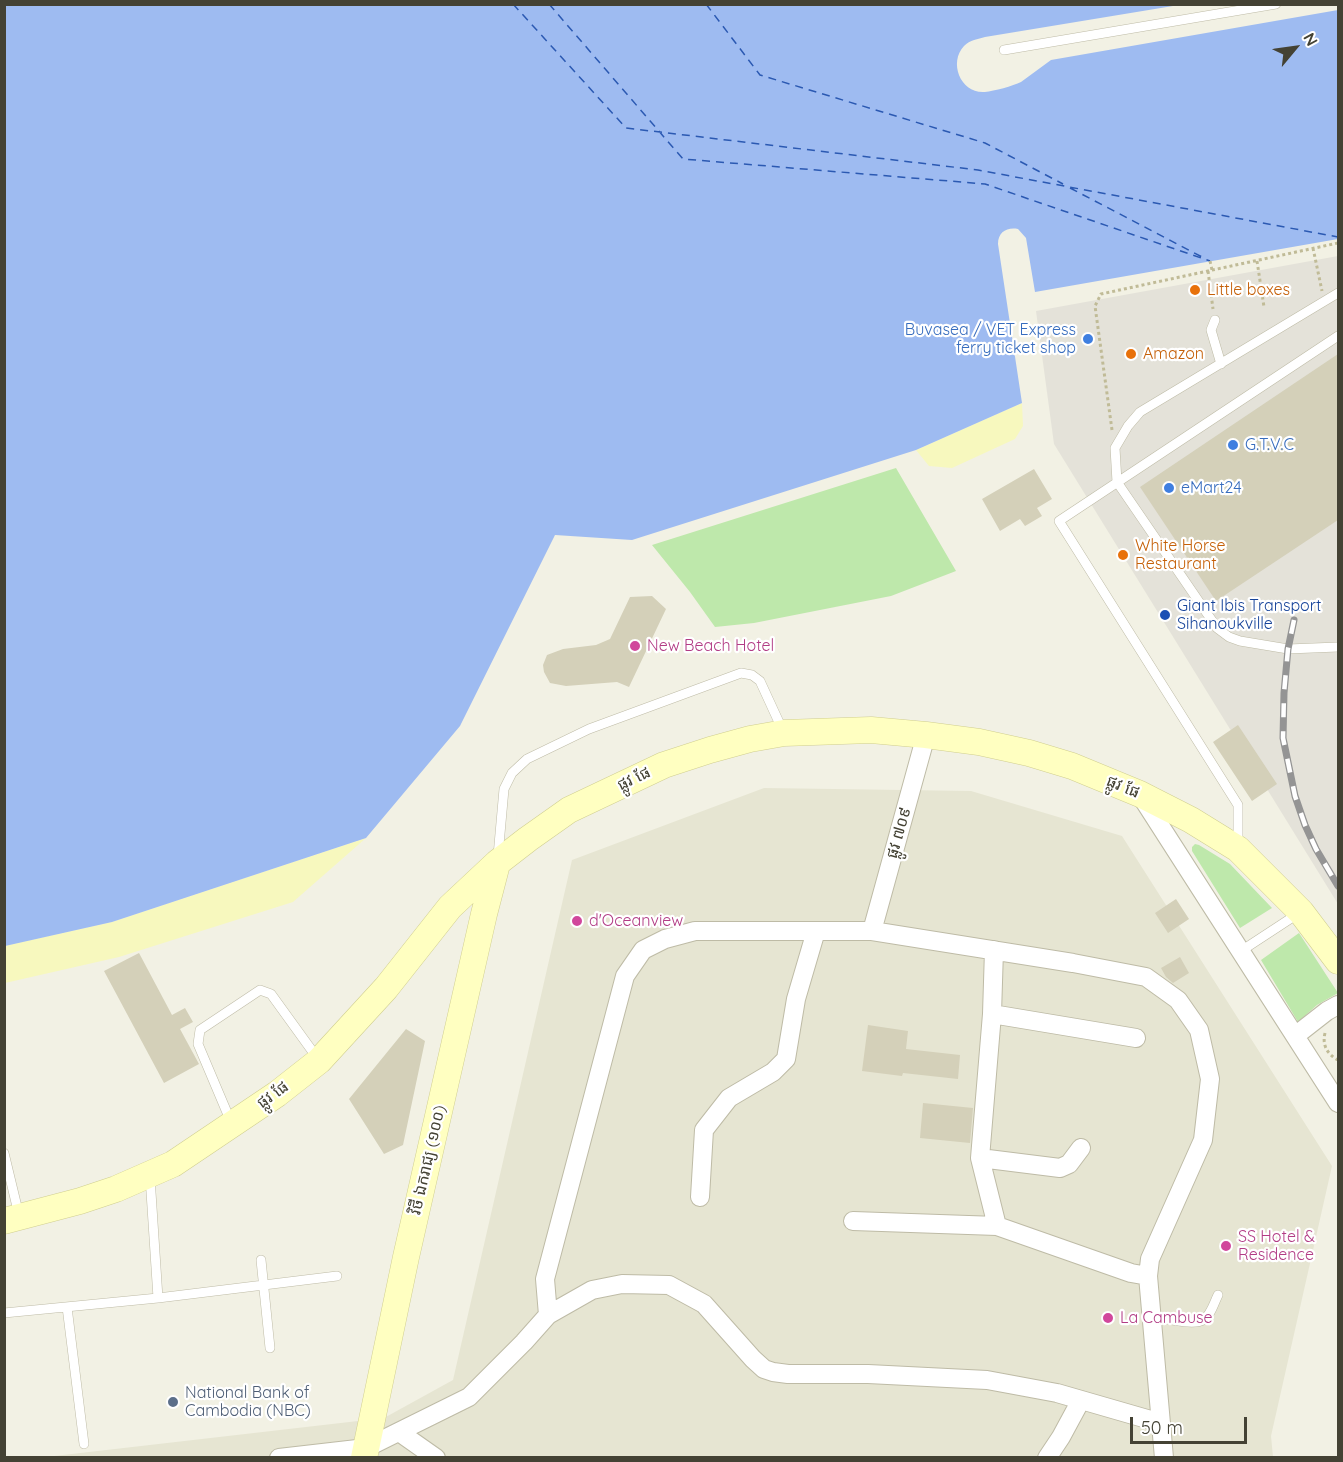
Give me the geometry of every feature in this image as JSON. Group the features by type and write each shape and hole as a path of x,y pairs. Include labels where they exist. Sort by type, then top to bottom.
{"street":[{"name":"ផ្លូវ ផែ","path":"12,1219 116,1189 173,1164 277,1094 319,1061 386,988 450,907 497,863 528,839 569,810 664,765 750,739 784,733 871,730 979,742 1029,753 1072,766 1140,794 1191,820 1238,849 1301,912 1338,961"},
{"name":"ផ្លូវ ៧០៩","path":"872,931 926,735"},
{"path":"1140,794 1295,1036 1333,1085 1338,1103"},
{"name":"វិថី ឯករាជ្យ (១០០)","path":"365,1453 406,1257 497,863"},
{"path":"450,907 462,906 471,910 481,927"},
{"path":"548,1315 545,1280 625,976 643,950 665,939 695,931 872,931 1146,977 1178,1000 1199,1030 1210,1079 1203,1140 1150,1259 1148,1276 1164,1458"},
{"path":"700,1197 704,1130 729,1098 773,1072 786,1059 796,999 816,931"},
{"path":"994,950 992,1014 981,1158 997,1226"},
{"path":"1295,1036 1338,1005"},
{"path":"992,1014 1136,1038"},
{"path":"981,1158 1060,1168 1069,1164 1082,1148"},
{"path":"853,1221 997,1226 1131,1273 1148,1276"},
{"path":"279,1458 365,1453 399,1432 469,1397 548,1315 592,1290 622,1284 669,1285 704,1304 753,1359 764,1369 773,1372 987,1380 1057,1393 1161,1423"},
{"path":"1047,1458 1082,1400"},
{"path":"399,1432 436,1458"}],"lane":[{"path":"1004,50 1276,4"},
{"path":"1338,293 1140,412 1128,426 1115,448 1117,482 1217,628 1229,637 1240,641 1288,649 1338,647"},
{"path":"1215,320 1211,330 1221,364"},
{"path":"1238,849 1238,805 1059,521 1338,336"},
{"path":"497,863 504,789 512,773 527,759 589,729 741,673 752,675 760,681 784,733"},
{"path":"1241,951 1301,912"},
{"path":"232,1124 198,1044 200,1030 260,990 271,994 319,1061"},
{"path":"4,1153 12,1219"},
{"path":"150,1175 158,1298"},
{"path":"261,1260 270,1348"},
{"path":"4,1313 158,1298 337,1276"},
{"path":"1151,1316 1197,1323 1209,1314 1218,1295"},
{"path":"67,1307 84,1444"}],"path":[{"path":"1115,448 1095,306 1101,294 1338,243"},
{"path":"1313,248 1323,292"},
{"path":"1210,261 1215,320"},
{"path":"1257,261 1264,307"},
{"path":"1328,1027 1324,1035 1326,1050 1338,1060"}],"shaded area":[{"path":"1338,256 1338,904 1054,444 1036,311"},
{"path":"896,468 956,571 891,596 754,623 715,627 652,545"},
{"path":"764,788 971,791 1122,836 1332,1166 1271,1436 1273,1457 37,1458 384,1418 453,1380 572,860"},
{"path":"1195,844 1230,864 1272,908 1240,928 1192,851"},
{"path":"1299,933 1338,993 1317,1005 1298,1022 1261,960"}],"sand":[{"path":"1022,403 1023,426 1015,439 952,468 929,466 916,450"},
{"path":"366,838 293,902 119,957 5,983 4,946 112,922"}],"water":[{"path":"4,5 1179,5 971,41 959,53 957,69 969,88 985,92 1021,82 1051,60 1338,10 1338,239 1035,292 1026,238 1018,229 1004,231 998,244 1022,403 916,450 632,540 555,535 460,726 366,838 112,922 5,946"}],"building":[{"path":"1338,354 1338,520 1216,601 1140,487"},
{"path":"1034,469 1052,499 1037,508 1042,516 1025,526 1020,519 1000,531 982,499"},
{"path":"652,596 666,609 629,687 617,682 566,686 550,683 543,665 547,655 563,649 596,645 610,639 630,597"},
{"path":"1238,725 1277,784 1252,801 1213,742"},
{"path":"1176,899 1189,919 1168,933 1155,913"},
{"path":"139,953 172,1015 185,1008 193,1022 180,1029 199,1064 164,1083 104,971"},
{"path":"1180,957 1189,973 1173,983 1161,968"},
{"path":"868,1025 908,1031 906,1049 960,1055 958,1079 862,1071"},
{"path":"406,1029 425,1041 403,1145 384,1154 349,1099"},
{"path":"923,1103 973,1108 970,1143 920,1138"}],"ferry route":[{"path":"513,4 626,128 978,170 1338,237"},
{"path":"549,4 683,159 985,184 1210,261"},
{"path":"706,4 760,75 985,143 1063,184"},
{"path":"1070,188 1204,258"}],"railway":[{"path":"1294,620 1288,649 1283,738 1295,796 1305,825 1338,886"}],"place":[{"name":"Little boxes","path":"1195,290"},
{"name":"Buvasea / VET Express ferry ticket shop","path":"1088,339"},
{"name":"Amazon","path":"1131,354"},
{"name":"G.T.V.C","path":"1233,445"},
{"name":"eMart24","path":"1169,488"},
{"name":"White Horse Restaurant","path":"1123,555"},
{"name":"Giant Ibis Transport Sihanoukville","path":"1165,615"},
{"name":"New Beach Hotel","path":"635,646"},
{"name":"d'Oceanview","path":"577,921"},
{"name":"SS Hotel & Residence","path":"1226,1246"},
{"name":"La Cambuse","path":"1108,1318"},
{"name":"National Bank of Cambodia (NBC)","path":"173,1402"}]}
